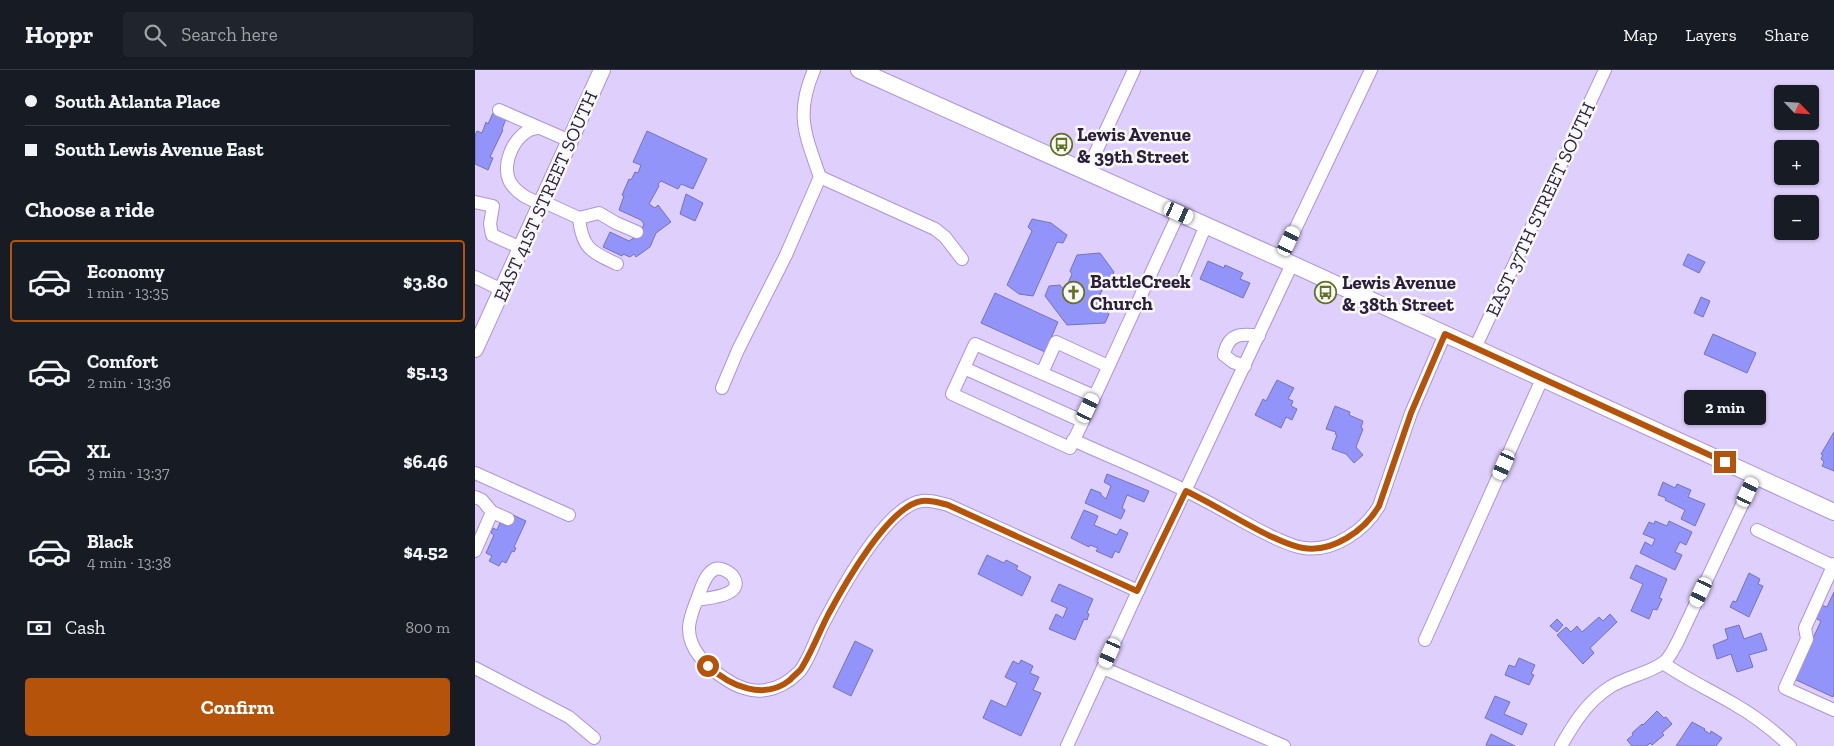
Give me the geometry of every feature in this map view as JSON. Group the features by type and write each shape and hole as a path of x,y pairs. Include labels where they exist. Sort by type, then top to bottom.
{"main road":[{"name":"EAST 41ST STREET SOUTH","path":"475,349 601,70"},
{"path":"859,70 1087,171 1834,512"}],"street":[{"path":"722,388 738,350 786,255 820,177 808,143 803,117 805,90 813,70"},
{"path":"1087,171 1134,70"},
{"path":"1067,746 1137,591 1259,336 1287,262 1371,70"},
{"name":"EAST 37TH STREET SOUTH","path":"1475,348 1605,70"},
{"path":"499,110 569,141"},
{"path":"538,128 523,133 507,161 506,170 509,181 521,195 579,218 599,213 637,232"},
{"path":"820,177 935,229 945,237 962,259"},
{"path":"475,202 493,206 490,224 492,236 521,248"},
{"path":"1094,396 975,344 952,394 1070,448 1179,213"},
{"path":"579,218 581,236 587,246 599,256 617,264"},
{"path":"1183,279 1206,225"},
{"path":"475,277 503,290"},
{"path":"1245,366 1233,362 1224,355 1225,346 1234,336 1244,334 1259,336"},
{"path":"1073,440 1186,491 1288,544 1304,548 1321,547 1340,542 1359,530 1372,518 1379,506 1411,413 1445,334"},
{"path":"1042,373 1056,342 1108,366"},
{"path":"964,368 1083,421"},
{"path":"1425,640 1542,379"},
{"path":"475,473 569,515"},
{"path":"1561,746 1593,699 1611,687 1663,663 1679,641 1756,476"},
{"path":"475,497 482,500 493,512 508,519"},
{"path":"697,600 689,628 692,642 701,659 729,682 751,690 766,690 783,685 800,671 832,609 885,526 902,509 922,501 933,501 948,505 1137,591"},
{"path":"475,551 493,512"},
{"path":"1757,530 1834,565 1805,628 1807,639 1785,688 1834,710"},
{"path":"1663,663 1687,679 1757,718 1790,746"},
{"path":"475,668 569,716 594,738"},
{"path":"1103,668 1284,746"}],"building":[{"path":"493,113 506,119 503,130 490,157 493,158 488,170 475,164 475,135 477,131 482,133 486,122 488,124"},
{"path":"647,131 707,159 693,189 681,184 678,189 661,181 658,184 659,186 649,204 655,208 658,205 671,222 656,233 650,247 636,257 634,254 630,257 623,254 622,256 603,247 610,232 629,241 640,234 644,224 641,220 619,210 624,196 622,195 629,179 631,180 635,172 638,173 641,165 633,162"},
{"path":"686,194 703,203 695,221 680,214"},
{"path":"1032,219 1051,223 1067,235 1063,243 1057,242 1033,296 1019,294 1007,285 1032,231 1028,227"},
{"name":"BattleCreek Church","path":"1100,253 1114,272 1107,287 1103,288 1097,302 1099,305 1103,305 1109,314 1105,323 1067,325 1045,296 1049,286 1060,285 1062,288 1066,288 1072,274 1070,271 1077,255"},
{"path":"1688,254 1705,262 1699,273 1683,265"},
{"path":"1208,261 1224,268 1225,265 1243,273 1240,279 1250,283 1243,298 1200,279"},
{"path":"995,293 1058,322 1045,352 981,323"},
{"path":"1701,297 1710,301 1703,317 1694,313"},
{"path":"1713,334 1756,353 1747,373 1704,354"},
{"path":"1277,380 1294,388 1288,399 1293,401 1291,406 1297,409 1292,420 1286,417 1281,428 1255,415 1263,399 1266,401"},
{"path":"1335,406 1350,412 1349,415 1363,421 1361,428 1363,429 1356,447 1363,455 1354,463 1346,454 1332,449 1337,435 1335,434 1336,432 1326,429"},
{"path":"1834,432 1834,471 1822,466 1824,462 1821,459 1823,455 1821,454"},
{"path":"1107,474 1149,491 1144,502 1127,495 1122,508 1125,510 1121,519 1085,503 1091,489 1101,493 1106,499 1111,486 1104,482"},
{"path":"1663,482 1675,488 1677,484 1691,490 1688,497 1705,504 1695,526 1681,519 1685,510 1658,495"},
{"path":"1084,510 1098,516 1094,525 1117,535 1120,529 1128,533 1119,553 1115,551 1112,558 1096,551 1098,548 1090,545 1089,547 1071,538"},
{"path":"513,515 526,521 514,547 516,548 514,552 512,551 506,563 502,561 499,566 489,561 492,556 486,553 494,535 491,533 493,528 497,530 500,523 507,526"},
{"path":"1655,521 1667,526 1669,521 1692,532 1686,545 1680,542 1675,552 1682,555 1675,570 1640,553 1645,542 1652,546 1655,539 1643,534 1649,522 1654,524"},
{"path":"987,555 1004,563 1006,560 1018,566 1016,569 1031,577 1022,596 978,574"},
{"path":"1636,565 1667,579 1659,598 1662,599 1657,610 1653,609 1649,619 1631,611 1643,584 1630,578"},
{"path":"1749,573 1760,579 1758,584 1763,586 1749,617 1730,607 1733,601 1736,602"},
{"path":"1059,584 1093,599 1087,613 1089,614 1087,620 1084,619 1075,640 1049,629 1056,614 1063,618 1067,608 1051,601"},
{"path":"1834,592 1833,697 1794,679 1821,621 1815,618 1821,605 1827,607"},
{"path":"1610,614 1617,622 1590,648 1594,653 1583,664 1557,635 1566,627 1571,632 1577,626 1582,632 1599,617 1603,621"},
{"path":"1557,619 1563,625 1557,632 1550,626"},
{"path":"1739,625 1744,639 1761,633 1767,650 1749,655 1753,667 1737,672 1731,654 1717,659 1713,645 1728,639 1725,629"},
{"path":"855,641 873,650 851,696 833,687"},
{"path":"1519,658 1535,665 1531,674 1534,675 1529,685 1505,675 1509,665 1515,667"},
{"path":"1021,660 1033,666 1030,673 1039,677 1033,690 1041,693 1021,736 983,718 991,700 1006,707 1017,683 1005,677 1013,661 1019,664"},
{"path":"1495,696 1510,702 1504,714 1527,724 1522,735 1485,718"},
{"path":"1657,711 1672,724 1662,733 1664,735 1652,745 1650,743 1647,746 1632,746 1627,740 1633,735 1632,733"},
{"path":"1692,722 1710,734 1711,731 1722,738 1716,746 1676,746"},
{"path":"1491,734 1515,746 1487,746"}],"place":[{"name":"Lewis Avenue & 39th Street","path":"1061,145"},
{"name":"BattleCreek Church","path":"1074,292"},
{"name":"Lewis Avenue & 38th Street","path":"1326,293"}],"route":[{"path":"708,666 729,682 751,690 766,690 783,685 800,671 832,609 885,526 902,509 922,501 933,501 948,505 1137,591 1186,491 1288,544 1304,548 1321,547 1340,542 1359,530 1372,518 1379,506 1411,413 1445,334 1725,462"}]}
